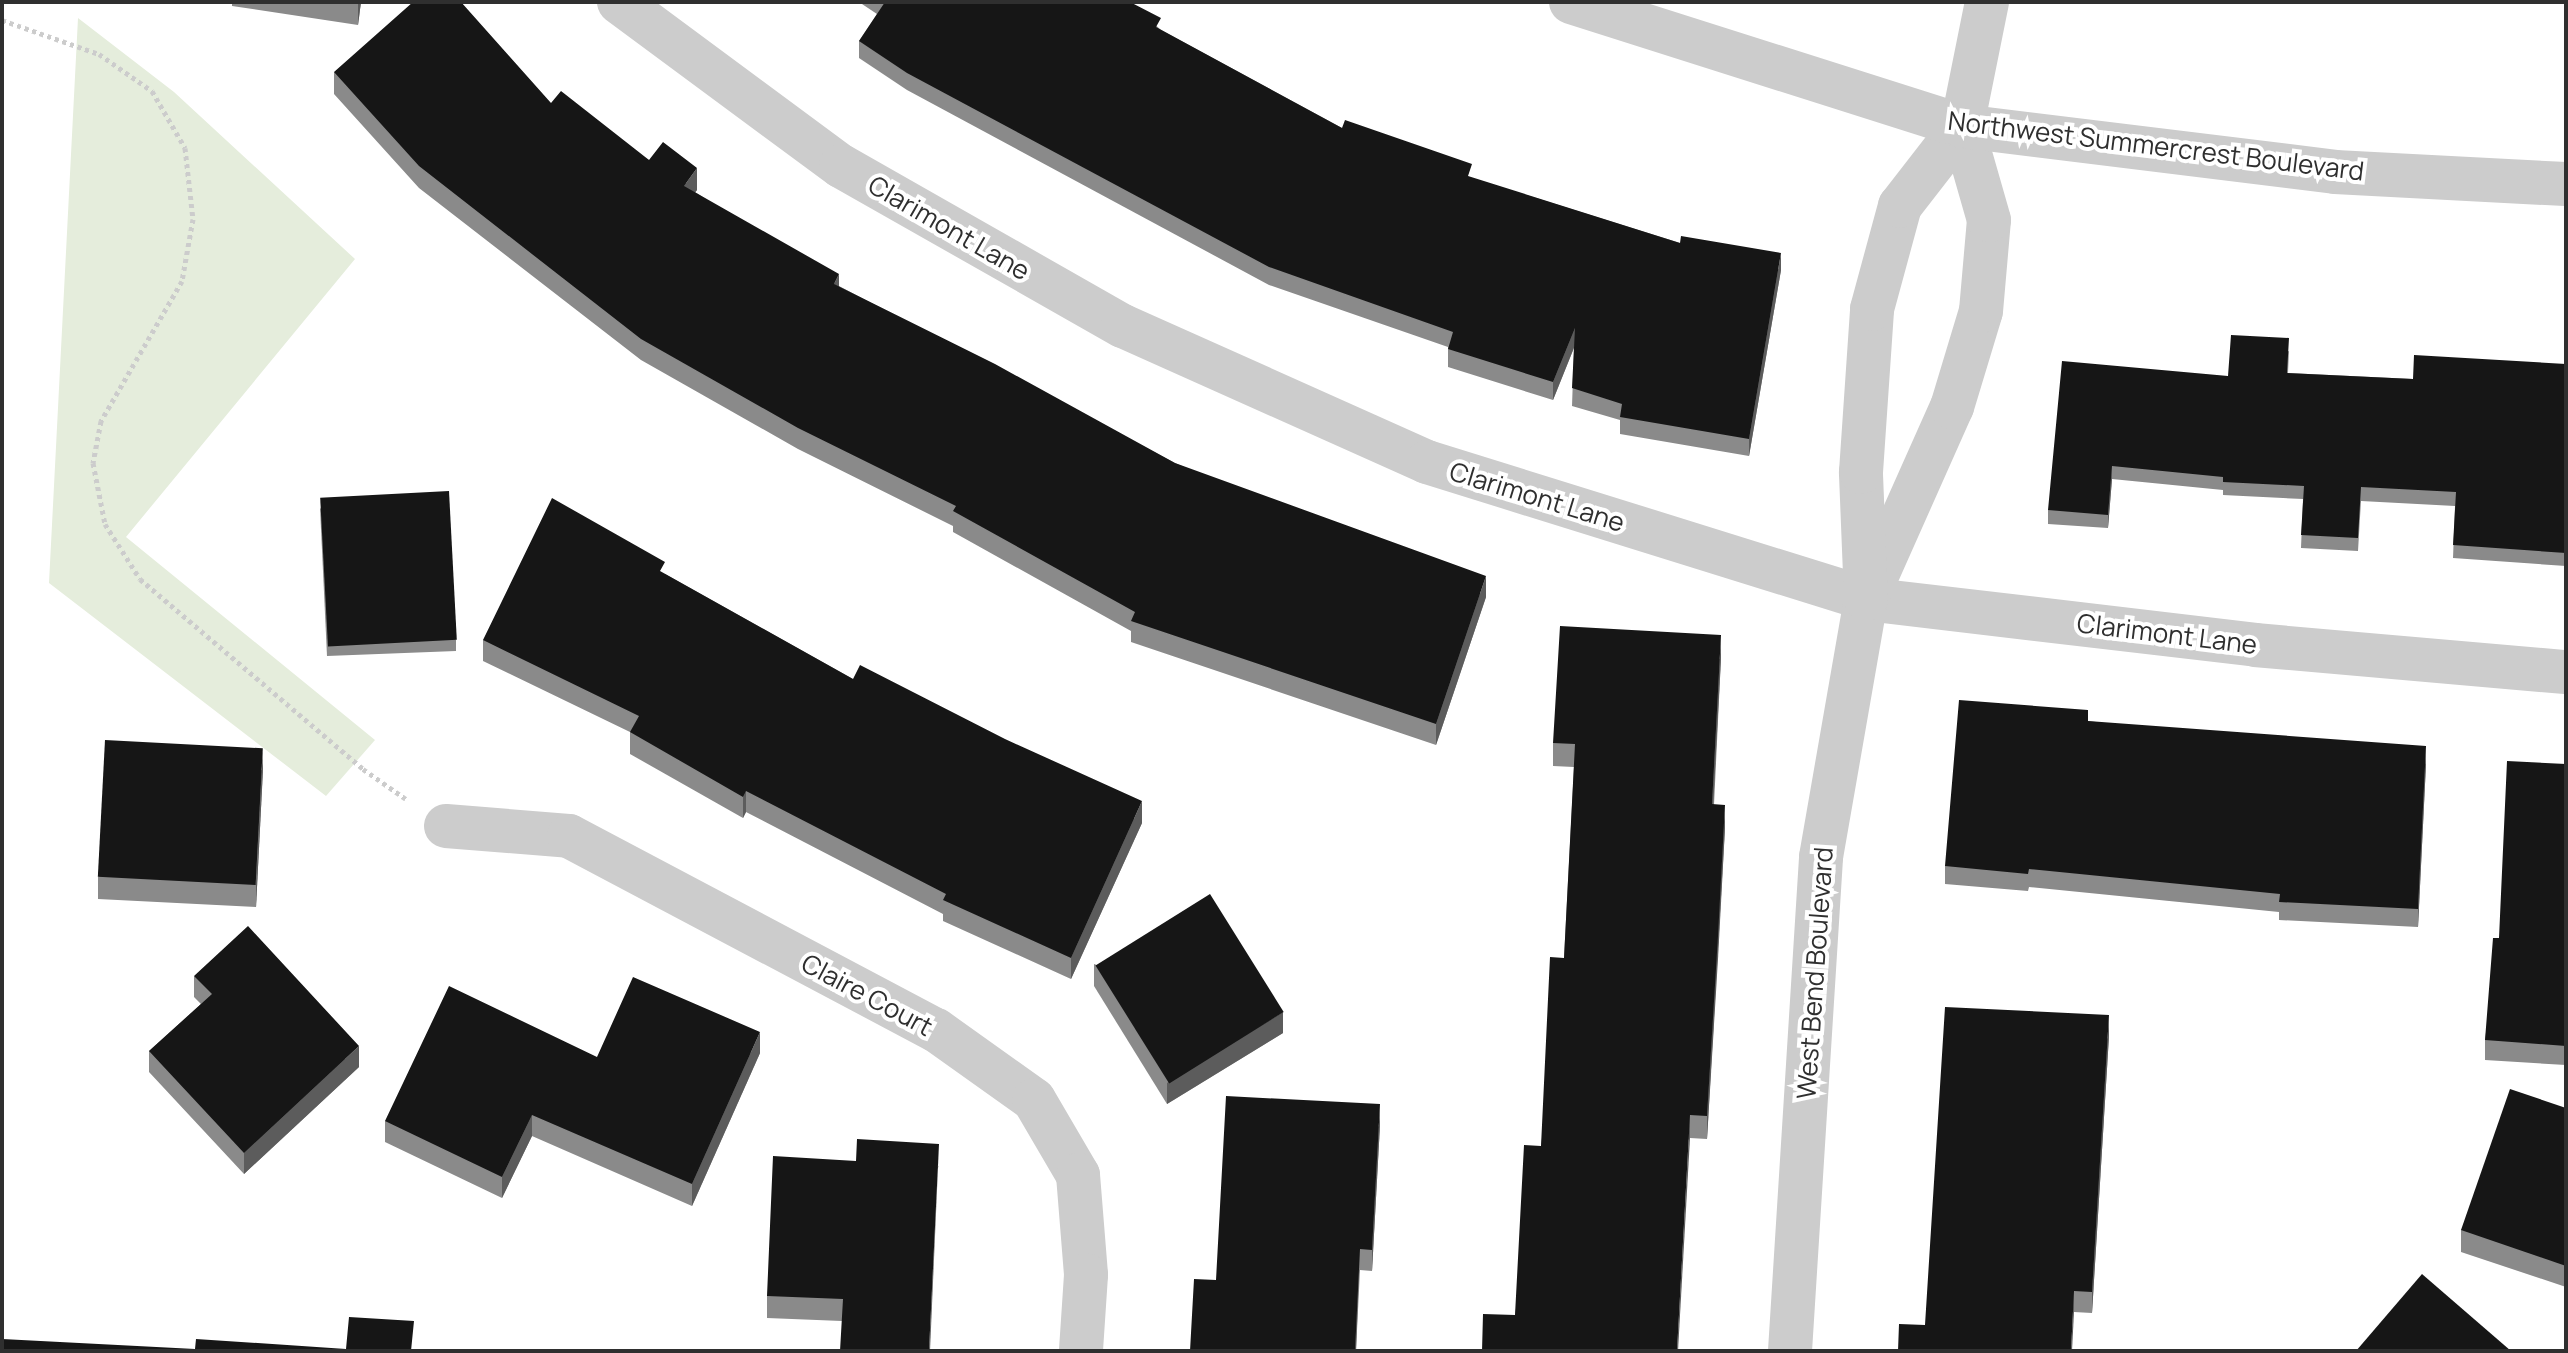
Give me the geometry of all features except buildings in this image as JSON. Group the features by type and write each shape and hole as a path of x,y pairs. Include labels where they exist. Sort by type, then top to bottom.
{"street":[{"name":"Clarimont Lane","path":"619,2 841,166 1123,326 1427,462 1866,599 2255,645 2566,672"},
{"name":"Northwest Summercrest Boulevard","path":"1571,2 1962,126 2335,172 2566,184"},
{"name":"West Bend Boulevard","path":"1790,1351 1821,857 1866,599 1861,472 1872,309 1900,206 1962,126 1987,2"},
{"name":"West Bend Boulevard","path":"1866,599 1952,407 1981,311 1989,220 1962,126"},
{"name":"Claire Court","path":"446,826 569,836 936,1030 1034,1100 1078,1175 1086,1275 1081,1351"}],"path":[{"path":"2,20 99,54 152,91 185,148 193,219 182,281 101,421 93,463 105,524 140,579 363,769 446,826"}],"green space":[{"path":"78,18 174,92 355,259 126,537 375,740 326,796 49,583"}]}
